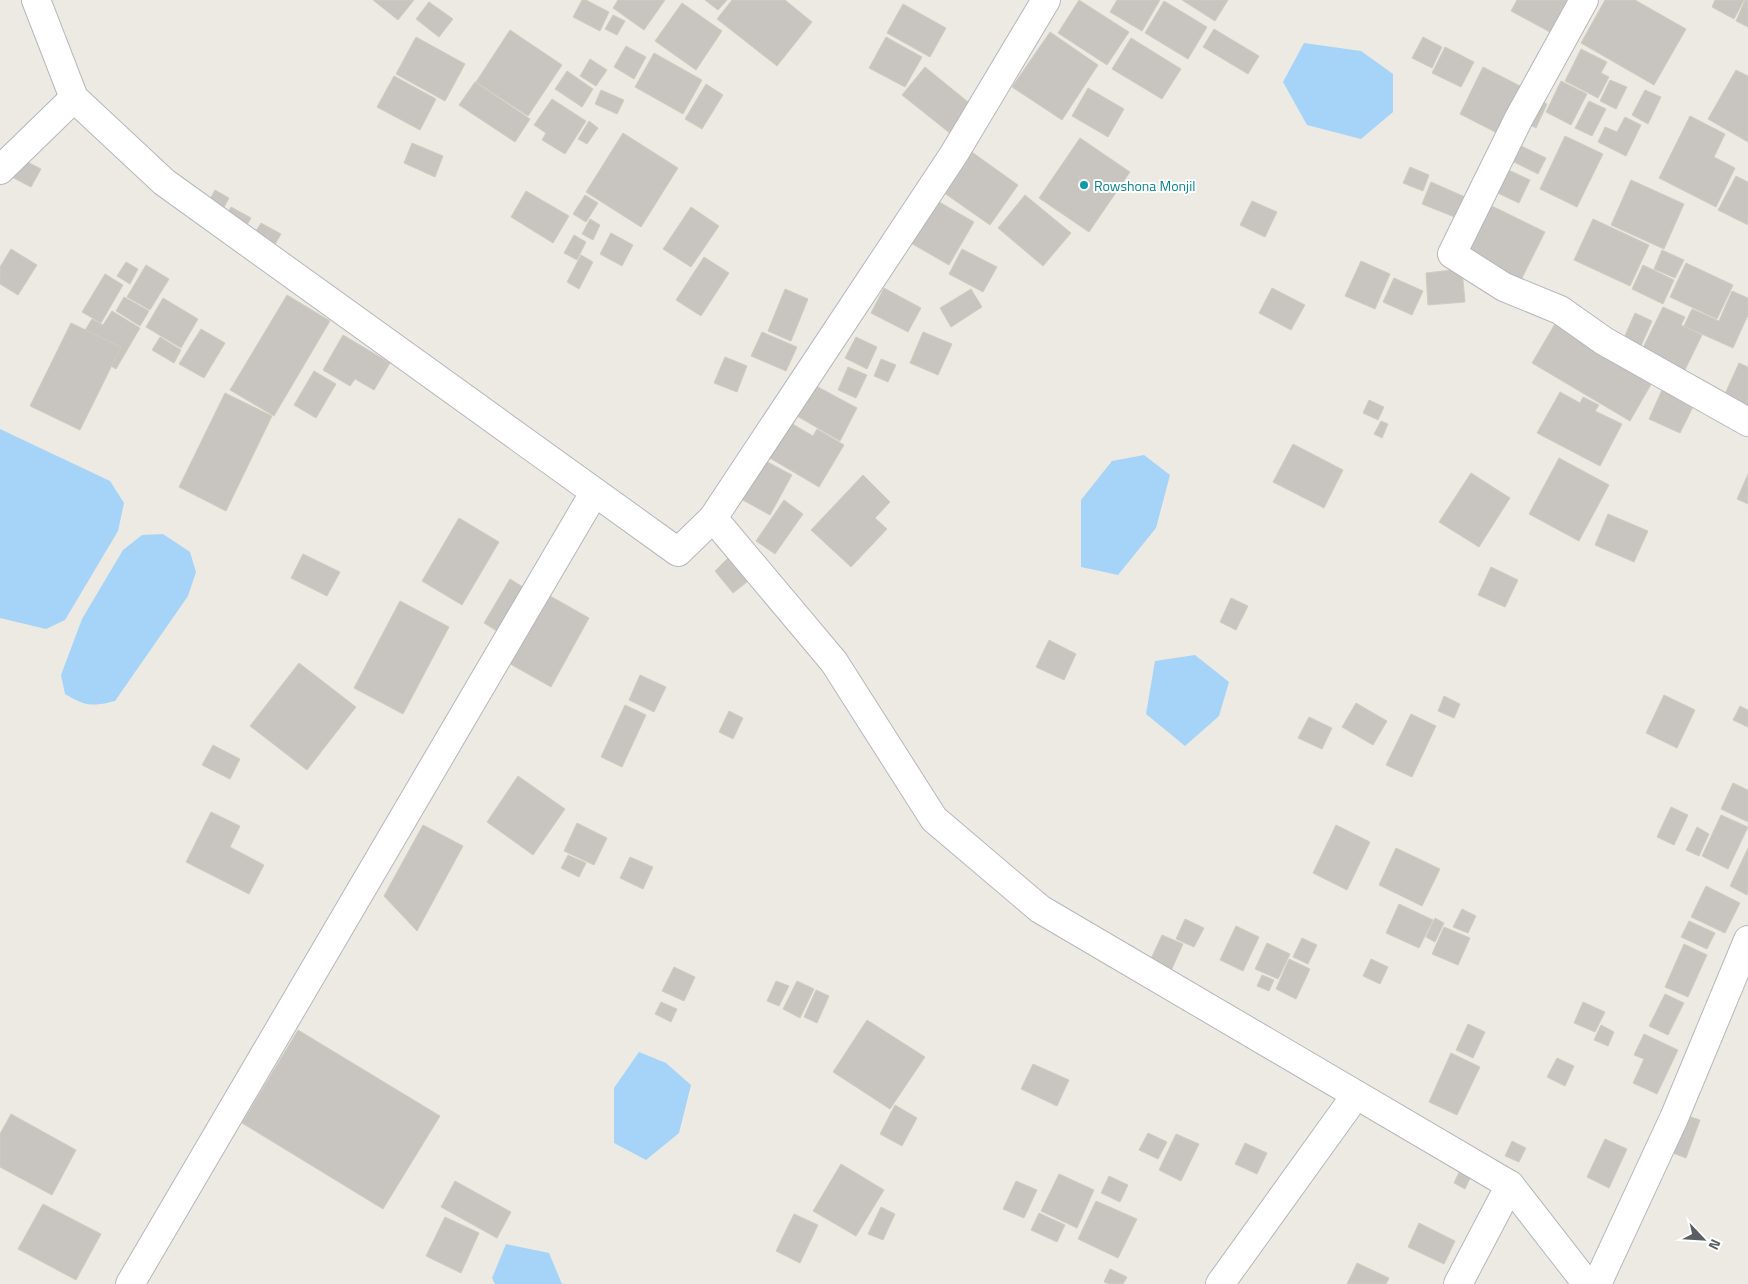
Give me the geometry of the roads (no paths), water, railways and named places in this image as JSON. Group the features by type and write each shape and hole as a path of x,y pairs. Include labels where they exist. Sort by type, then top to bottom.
{"street":[{"path":"36,0 74,98 164,182 678,552 713,518 954,154 1046,0"},
{"path":"1584,0 1519,118 1452,254 1504,287 1560,310 1604,341 1748,422"},
{"path":"0,170 74,98"},
{"path":"130,1284 594,492"},
{"path":"713,518 834,662 934,819 1040,910 1510,1185 1587,1284"},
{"path":"1597,1284 1674,1118 1748,940"},
{"path":"1220,1284 1356,1095"},
{"path":"1458,1284 1510,1185"}],"water":[{"path":"1304,43 1361,51 1393,74 1393,112 1361,139 1307,125 1283,82"},
{"path":"0,429 110,481 124,503 118,531 65,620 46,629 0,618"},
{"path":"1144,455 1170,475 1156,528 1118,575 1081,567 1081,500 1112,461"},
{"path":"163,534 190,552 196,572 188,596 115,701 94,705 78,701 65,694 61,675 82,619 123,550 142,535"},
{"path":"1195,655 1229,682 1219,716 1185,746 1146,714 1155,661"},
{"path":"639,1052 666,1063 691,1085 679,1133 646,1160 614,1143 614,1088"},
{"path":"506,1244 549,1253 562,1284 495,1284 492,1278"}],"place":[{"name":"Rowshona Monjil","path":"1084,185"}]}
